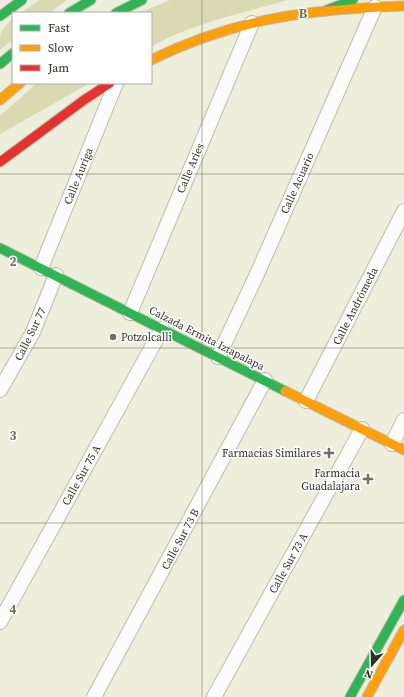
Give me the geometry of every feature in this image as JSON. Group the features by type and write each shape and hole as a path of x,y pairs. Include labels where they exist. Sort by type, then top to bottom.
{"main road":[{"path":"0,16 22,0"},
{"path":"71,12 91,0"},
{"path":"118,12 142,0"},
{"path":"327,10 353,0"},
{"path":"152,60 215,33 252,23 327,10 404,6"},
{"path":"2,62 12,54"},
{"path":"0,100 19,84"},
{"path":"0,162 109,84"},
{"path":"6,147 45,129"},
{"name":"Calzada Ermita Iztapalapa","path":"0,248 398,447"},
{"path":"350,697 404,600"},
{"path":"367,697 404,630"}],"street":[{"name":"Calle Acuario","path":"218,357 261,265 374,7"},
{"name":"Calle Aries","path":"130,313 252,23"},
{"name":"Calle Auriga","path":"41,268 116,84"},
{"name":"Calle Andrómeda","path":"306,401 404,211"},
{"name":"Calle Sur 77","path":"0,390 33,332 56,276"},
{"name":"Calle Sur 75 A","path":"0,622 162,329"},
{"name":"Calle Sur 73 B","path":"94,697 265,380"},
{"path":"398,447 404,420"},
{"name":"Calle Sur 73 A","path":"214,697 362,429"}],"green space":[{"path":"39,0 67,0 50,12 22,12"},
{"path":"170,0 288,0 200,25 183,31 152,46 152,12 141,12"},
{"path":"12,20 12,40 0,50 0,39 5,26"},
{"path":"36,84 88,84 0,134 0,116"}],"traffic: fast":[{"path":"0,16 22,0"},
{"path":"71,12 91,0"},
{"path":"118,12 142,0"},
{"path":"327,10 353,0"},
{"path":"0,64 12,54"},
{"path":"0,248 285,391"},
{"path":"350,697 404,600"}],"traffic: slow":[{"path":"152,60 213,34 274,18 337,10 404,6"},
{"path":"0,100 19,84"},
{"path":"285,391 404,450"},
{"path":"367,697 404,630"}],"traffic: jam":[{"path":"0,162 84,100 108,84"}],"place":[{"name":"Potzolcalli","path":"113,337"},
{"name":"Farmacias Similares","path":"329,453"},
{"name":"Farmacia Guadalajara","path":"368,479"}]}
